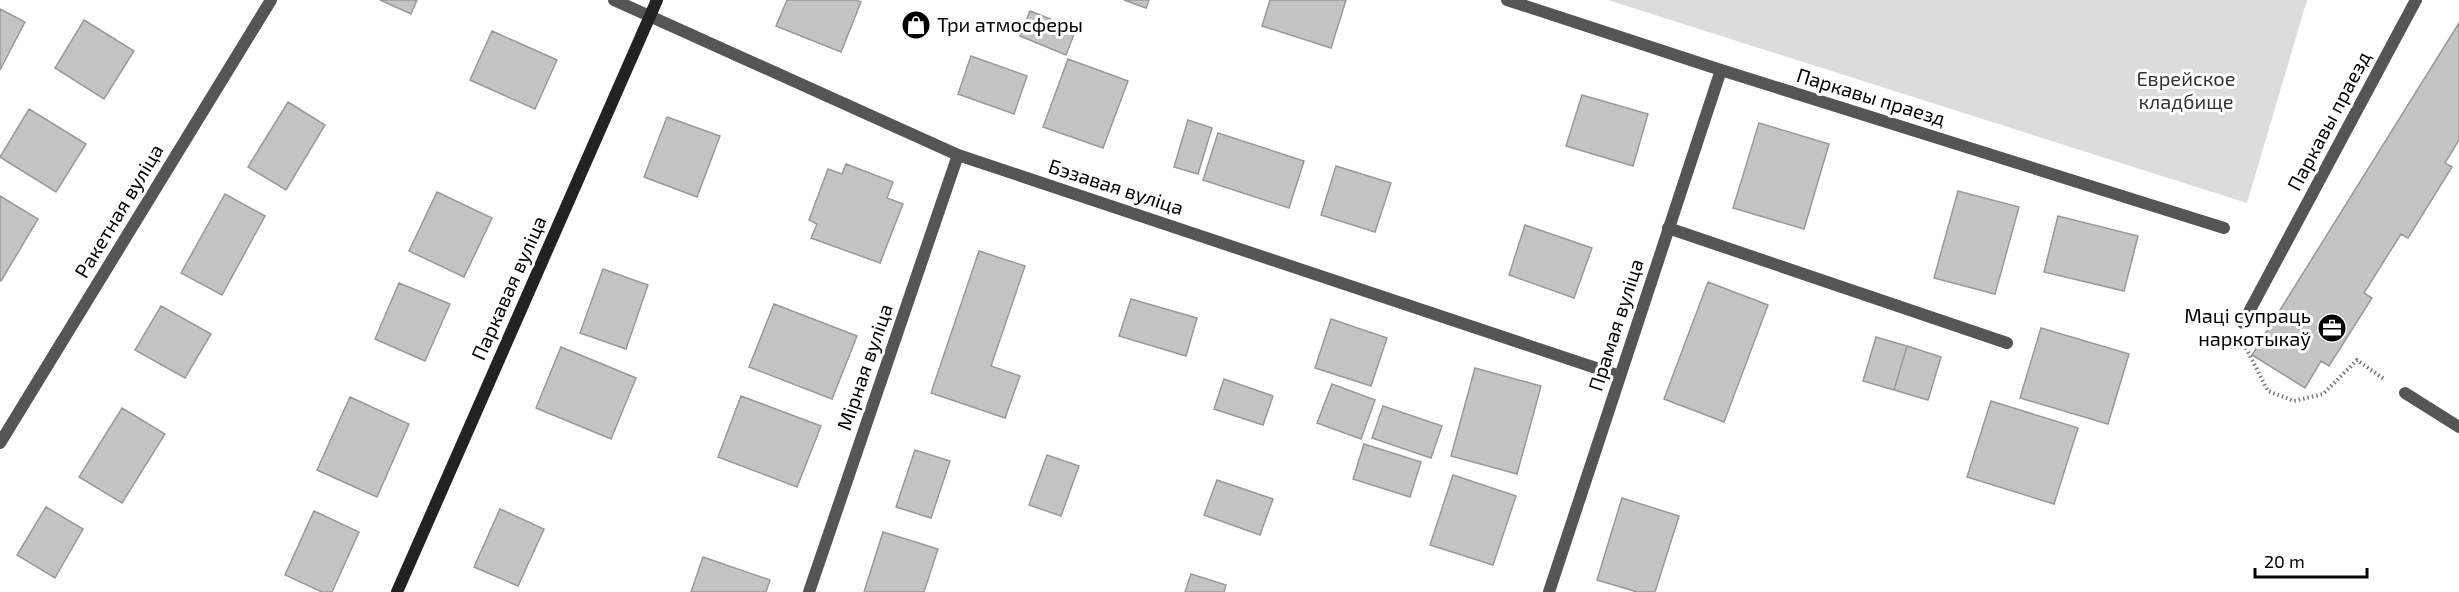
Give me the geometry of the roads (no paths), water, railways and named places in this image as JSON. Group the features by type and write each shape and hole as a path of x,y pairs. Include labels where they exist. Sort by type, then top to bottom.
{"street":[{"name":"Ракетная вуліца","path":"0,443 4,429 271,0"},
{"name":"Бэзавая вуліца","path":"614,0 958,155 1620,376"},
{"name":"Паркавая вуліца","path":"397,592 657,0"},
{"name":"Паркавы праезд","path":"1508,0 1721,70 2224,228"},
{"name":"Паркавы праезд","path":"2243,323 2416,0"},
{"name":"Прамая вуліца","path":"1549,592 1721,70"},
{"name":"Мірная вуліца","path":"809,592 958,155"},
{"path":"1668,228 2007,343"},
{"path":"2405,393 2459,427"}],"place":[{"name":"Три атмосферы","path":"916,25"},
{"name":"Маці супраць наркотыкаў","path":"2332,328"}],"park label":[{"name":"Еврейское кладбище","path":"2186,90"}]}
